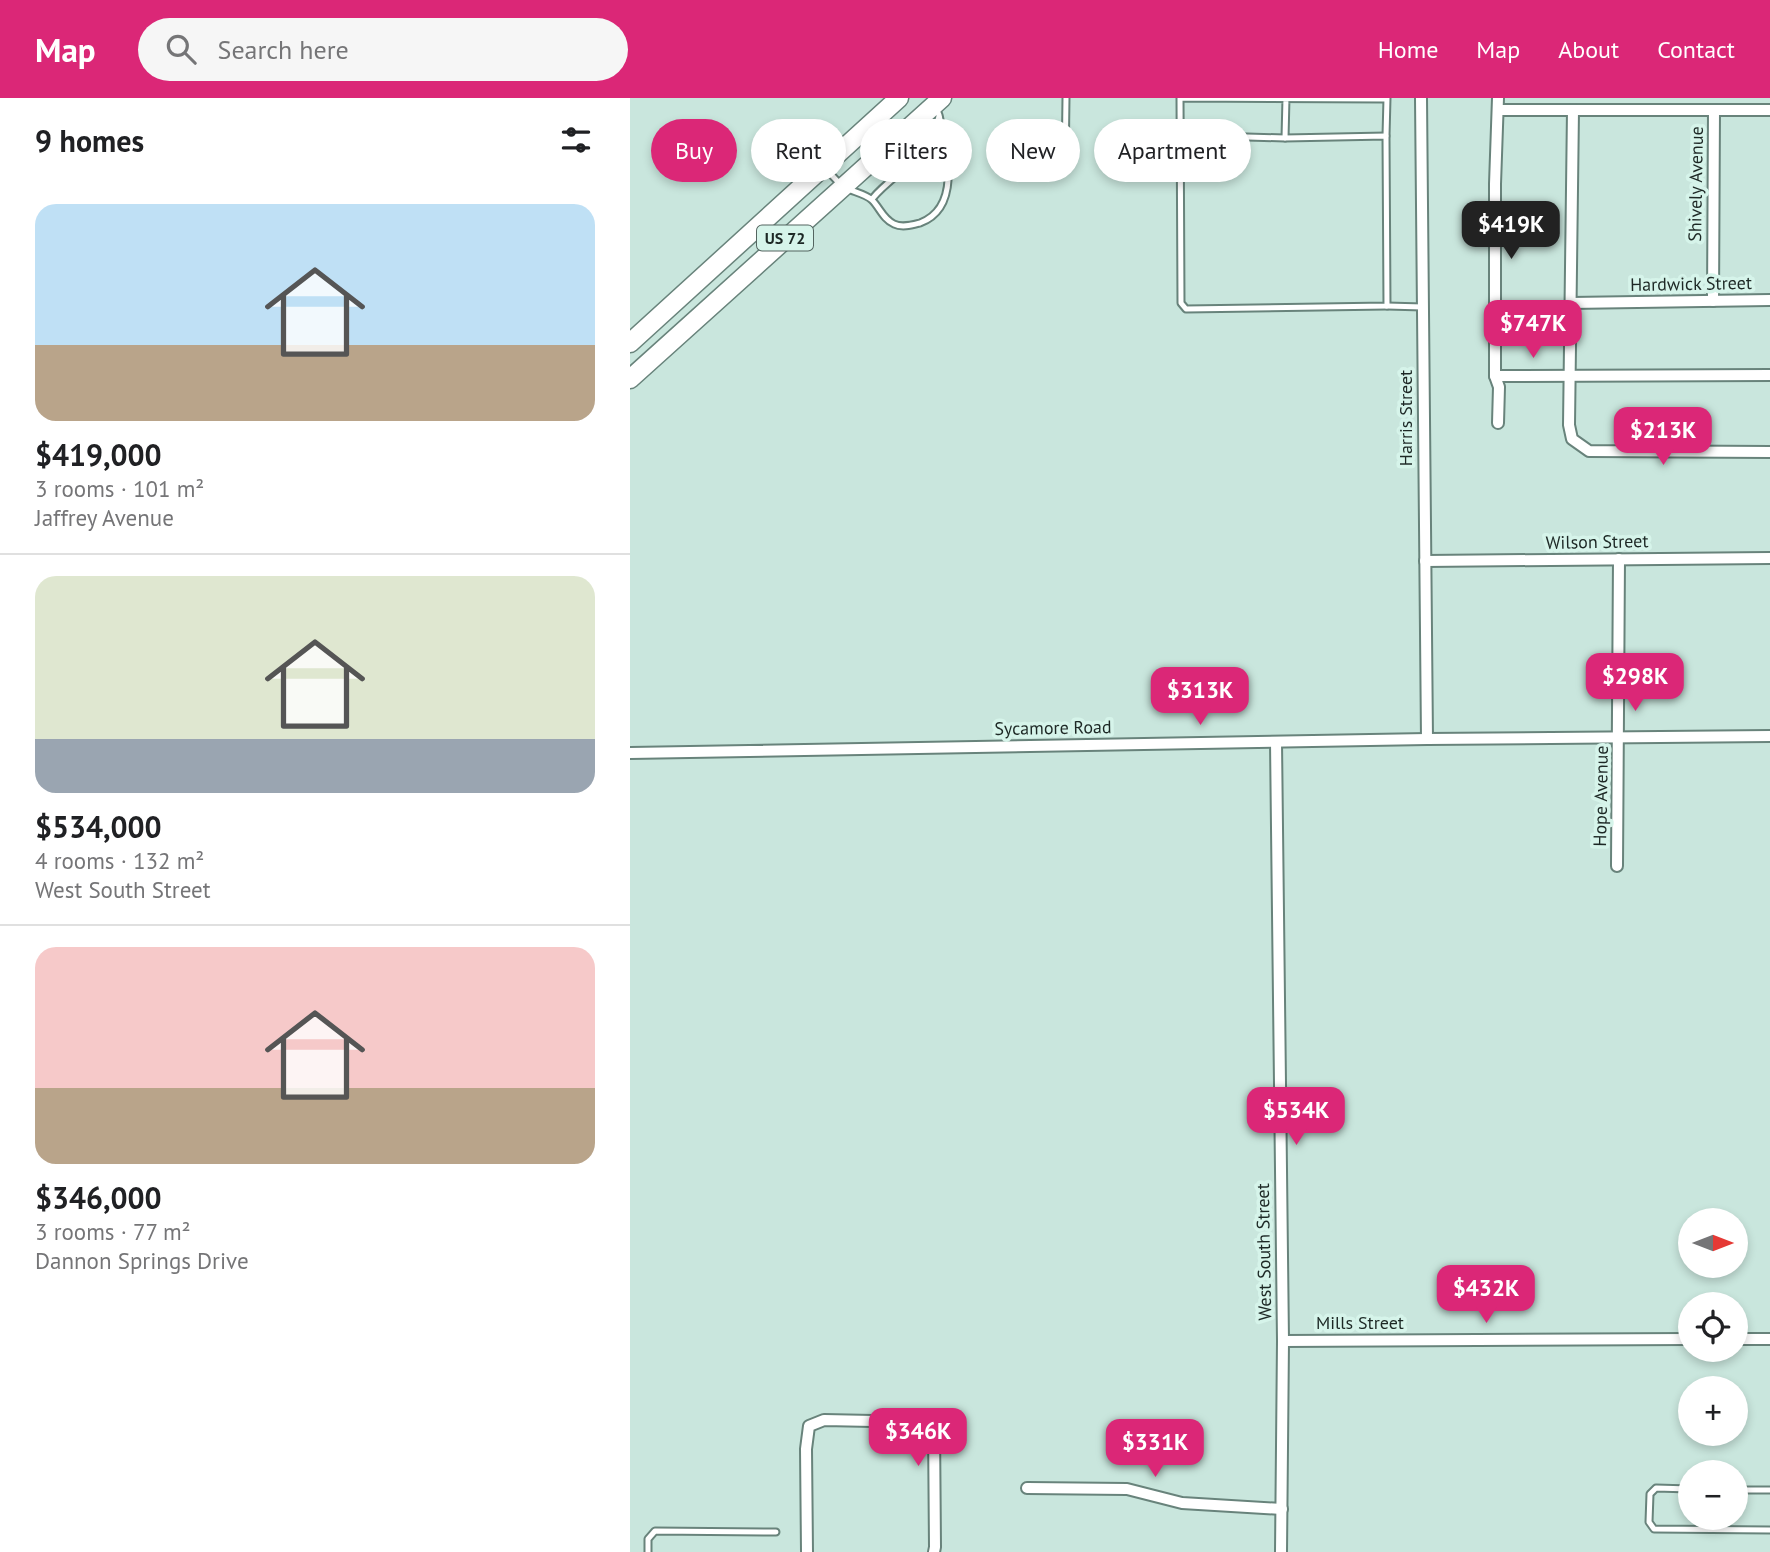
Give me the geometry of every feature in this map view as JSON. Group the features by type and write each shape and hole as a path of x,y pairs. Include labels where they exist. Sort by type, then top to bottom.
{"main road":[{"name":"US 72","path":"846,147 899,98"},
{"name":"US 72","path":"630,379 842,186 938,106"},
{"name":"US 72","path":"630,343 807,182"}],"street":[{"name":"Harris Street","path":"1421,98 1427,739"},
{"path":"1498,423 1495,184 1498,104 1573,110 1770,110"},
{"path":"1573,110 1569,425 1572,439 1579,447 1589,451 1770,452"},
{"name":"Shively Avenue","path":"1713,301 1714,110"},
{"name":"Hardwick Street","path":"1571,303 1770,300"},
{"path":"1496,376 1770,375"},
{"name":"Wilson Street","path":"1425,561 1770,558"},
{"name":"Hope Avenue","path":"1617,866 1619,559"},
{"name":"Sycamore Road","path":"630,753 1427,739 1770,736"},
{"name":"West South Street","path":"1276,742 1283,1341 1281,1552"},
{"name":"Mills Street","path":"1283,1341 1678,1339"},
{"path":"1748,1339 1770,1339"},
{"path":"807,1552 806,1449 809,1426 824,1420 922,1422 934,1427 933,1552"},
{"path":"1027,1488 1127,1489 1182,1503 1282,1509"}],"lane":[{"path":"1066,98 1066,119"},
{"path":"1180,119 1180,98 1387,99 1387,306"},
{"path":"1285,138 1286,98"},
{"path":"838,182 872,199 882,214 894,224 908,226 924,222 945,197 950,168 938,106"},
{"path":"872,199 881,188 913,162 930,142 938,106"},
{"path":"1251,137 1386,136"},
{"path":"1180,182 1181,303 1186,309 1423,306"},
{"path":"1678,1489 1656,1488 1650,1494 1649,1522 1654,1529 1678,1529"},
{"path":"1748,1490 1770,1490"},
{"path":"1748,1530 1770,1530"},
{"path":"648,1552 648,1539 655,1531 776,1532"}]}
